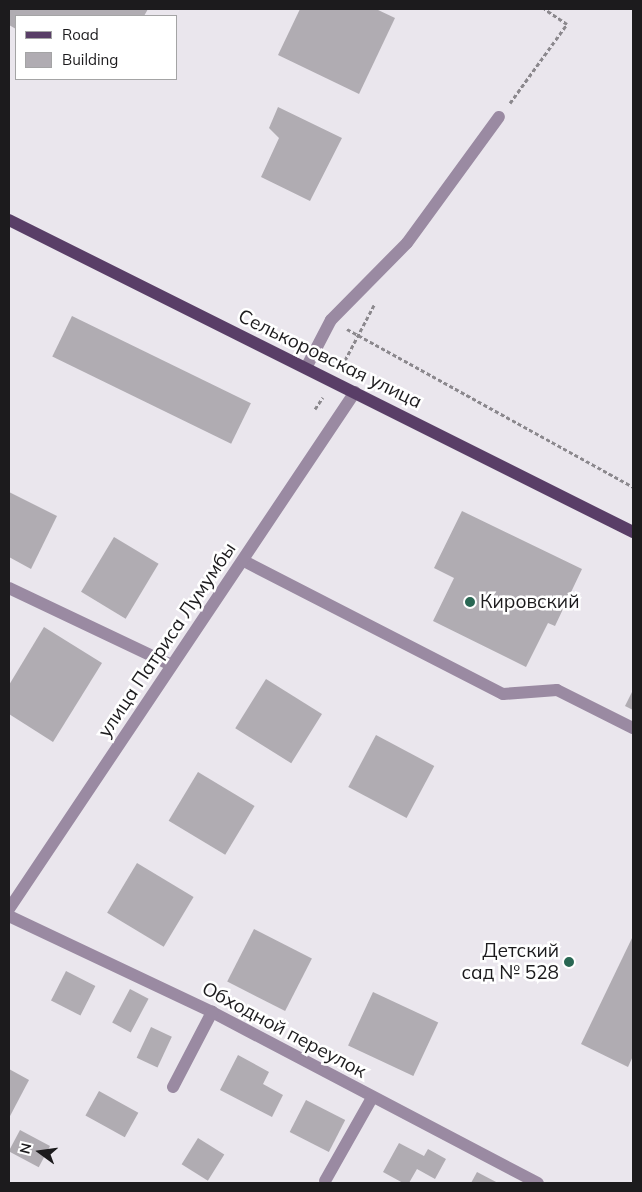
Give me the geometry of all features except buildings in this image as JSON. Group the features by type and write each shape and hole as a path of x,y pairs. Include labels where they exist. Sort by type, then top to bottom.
{"main road":[{"name":"Селькоровская улица","path":"9,220 633,532"}],"street":[{"path":"306,368 331,320 406,243 499,117"},
{"name":"улица Патриса Лумумбы","path":"9,910 171,665 244,561 355,392"},
{"path":"244,561 503,694 557,690 633,728"},
{"path":"9,588 171,665"},
{"name":"Обходной переулок","path":"9,916 212,1012 529,1181"},
{"path":"173,1087 212,1012"},
{"path":"325,1181 372,1098"}],"path":[{"path":"499,117 567,24 545,9"},
{"path":"315,408 333,381 376,302"},
{"path":"331,320 633,487"}],"place":[{"name":"Кировский","path":"470,602"},
{"name":"Детский сад № 528","path":"569,962"}]}
